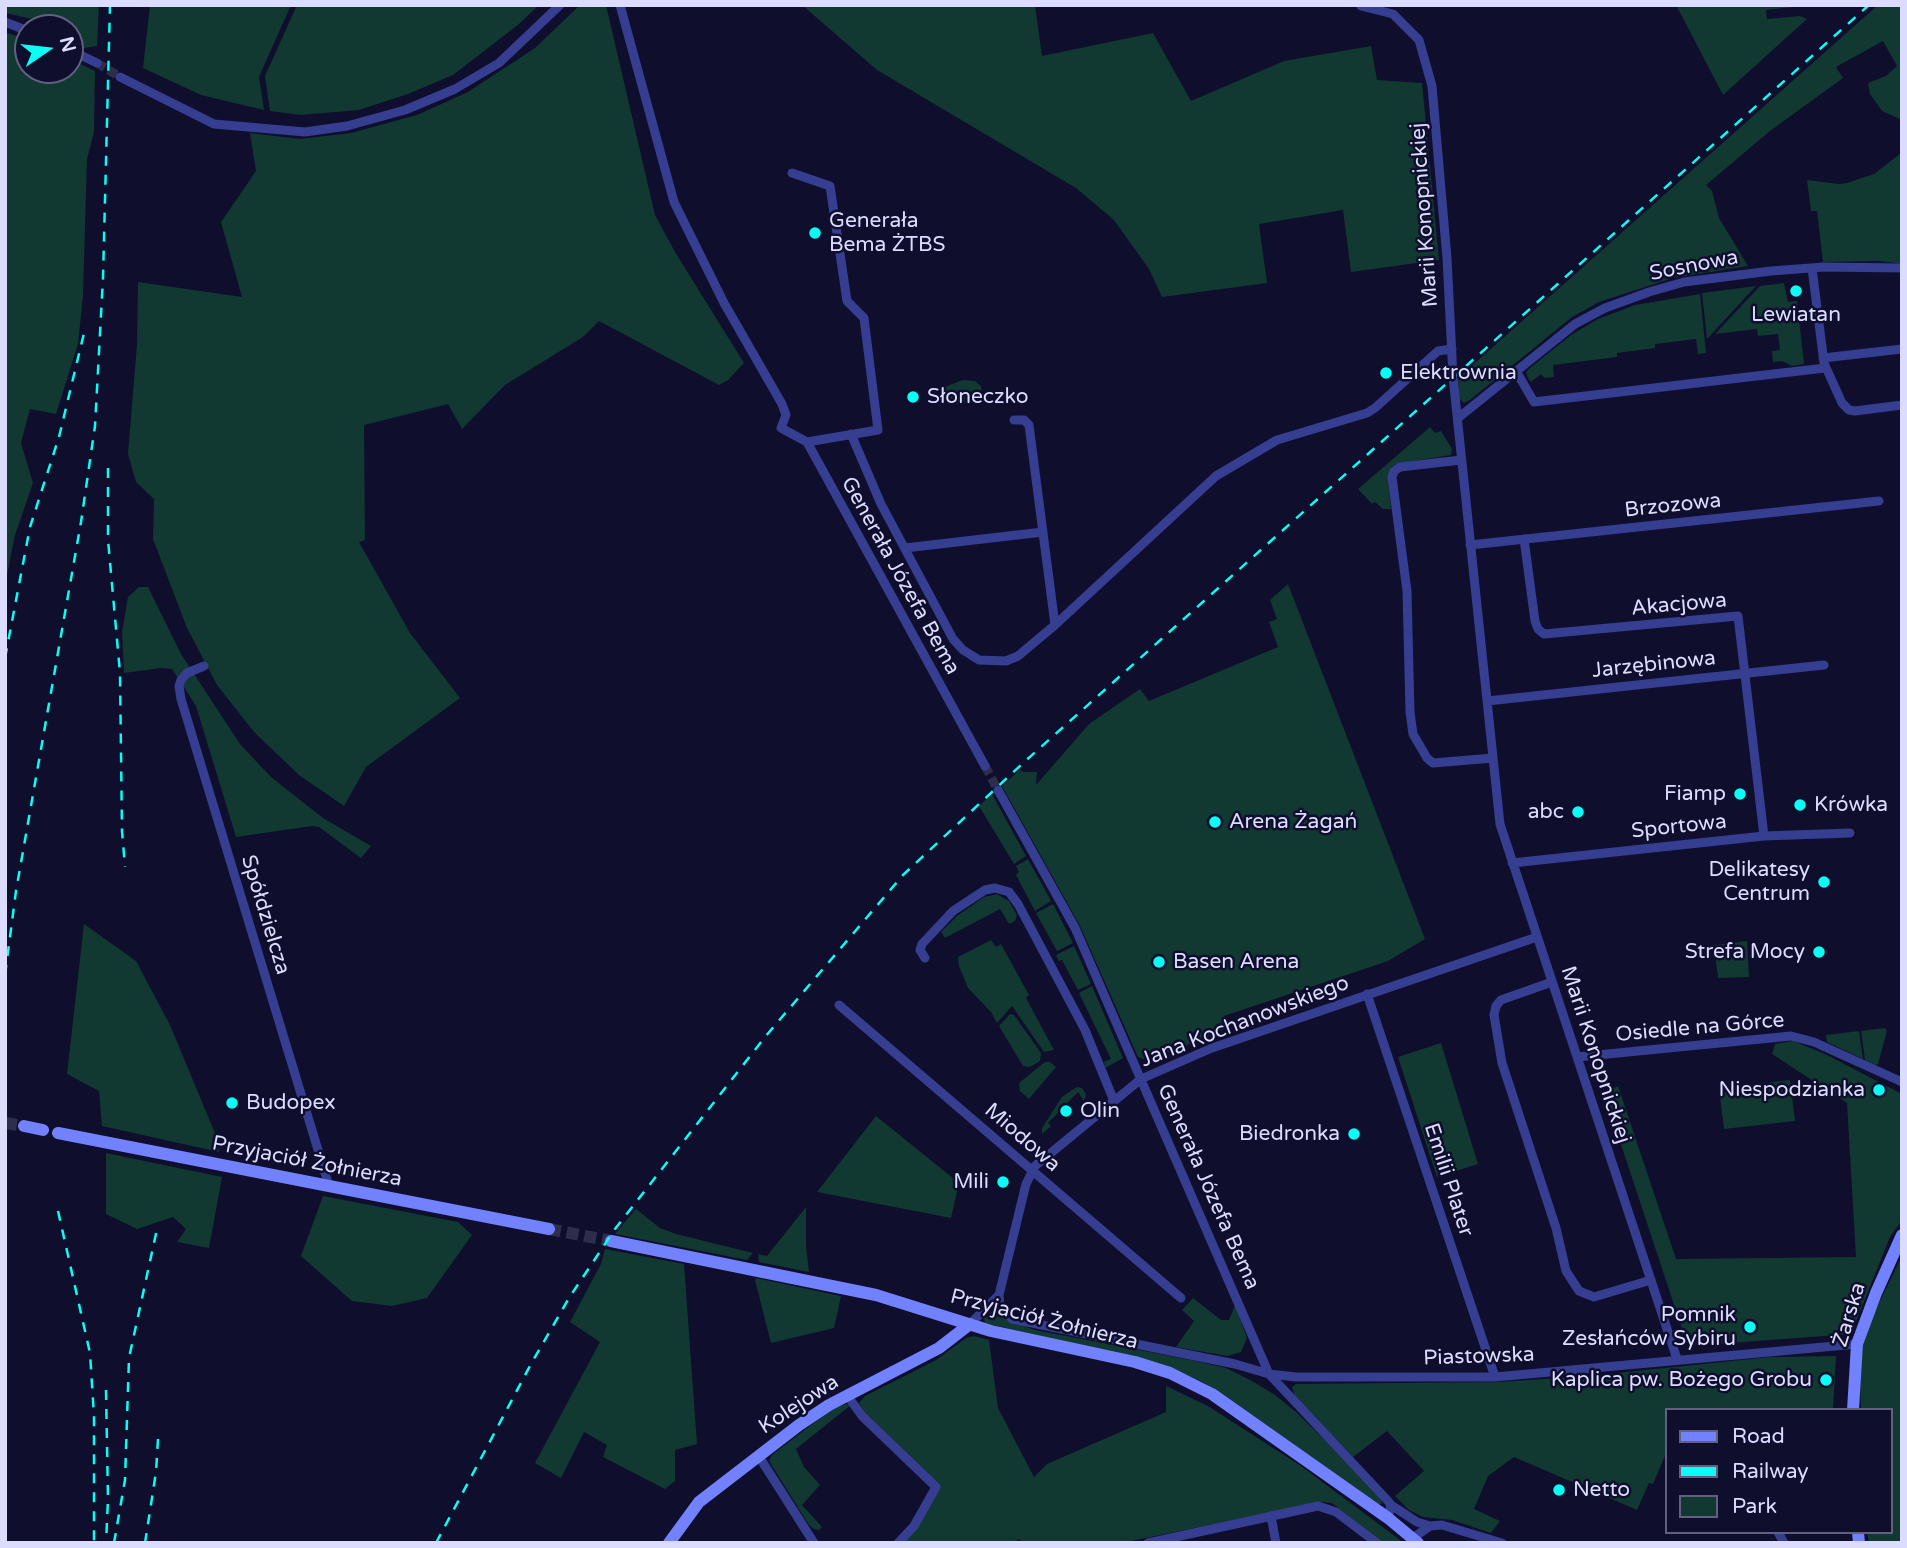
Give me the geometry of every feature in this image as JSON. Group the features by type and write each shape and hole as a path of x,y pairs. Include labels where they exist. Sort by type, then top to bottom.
{"main road":[{"path":"24,1126 43,1130"},
{"name":"Przyjaciół Żołnierza","path":"58,1133 549,1229"},
{"name":"Żarska","path":"1853,1408 1857,1344 1875,1293 1902,1235"},
{"name":"Przyjaciół Żołnierza","path":"611,1241 849,1288 1016,1337 1135,1362 1170,1373 1212,1394 1389,1511 1416,1540"},
{"name":"Kolejowa","path":"668,1543 699,1502 799,1424 847,1395 939,1348 970,1324"}],"street":[{"path":"120,77 214,124 305,132 347,126 405,110 456,89 499,63 560,5"},
{"path":"620,5 674,202 724,303 782,404 786,415 781,428 807,442 878,430 864,318 847,301 830,186 792,173"},
{"name":"Marii Konopnickiej","path":"1361,6 1393,14 1419,40 1432,86 1461,460 1500,824 1677,1359"},
{"path":"84,57 97,63"},
{"path":"1812,268 1825,368 1844,406 1855,411 1902,405"},
{"name":"Sosnowa","path":"1458,418 1570,328 1615,304 1684,282 1812,268 1902,268"},
{"name":"Generała Józefa Bema","path":"851,434 881,504 953,639 963,650 979,660 1006,661 1018,656 1055,625 1216,476 1277,440 1367,413 1438,351 1452,349"},
{"path":"1823,358 1902,349"},
{"path":"1516,371 1534,402 1825,368"},
{"path":"1014,420 1024,420 1029,425 1055,625"},
{"name":"Generała Józefa Bema","path":"807,442 985,766"},
{"path":"1461,460 1400,467 1394,471 1392,477 1407,591 1410,712 1413,734 1427,758 1433,762 1493,758"},
{"name":"Brzozowa","path":"1470,545 1879,501"},
{"name":"Generała Józefa Bema","path":"905,548 1043,532"},
{"name":"Akacjowa","path":"1524,539 1535,621 1541,632 1553,634 1738,616 1764,836"},
{"name":"Jarzębinowa","path":"1487,701 1824,665"},
{"name":"Spółdzielcza","path":"204,666 187,673 181,680 181,699 329,1186"},
{"name":"Generała Józefa Bema","path":"998,790 1075,928 1269,1374"},
{"name":"Sportowa","path":"1512,863 1764,836 1850,833"},
{"path":"925,958 920,950 922,944 953,911 985,890 995,888 1009,892 1081,1021 1114,1101"},
{"name":"Jana Kochanowskiego","path":"999,1295 1026,1184 1033,1170 1042,1158 1141,1079 1212,1048 1537,937"},
{"path":"1552,982 1501,1000 1494,1015 1504,1069 1556,1228 1566,1270 1579,1291 1594,1297 1651,1280"},
{"name":"Emilii Plater","path":"1367,993 1495,1377"},
{"name":"Miodowa","path":"839,1004 1181,1298"},
{"name":"Osiedle na Górce","path":"1577,1057 1791,1036 1809,1040 1902,1083"},
{"path":"970,1324 999,1295"},
{"name":"Przyjaciół Żołnierza","path":"999,1295 1003,1312 1012,1319 1235,1364 1269,1374 1389,1511"},
{"name":"Piastowska","path":"1269,1374 1296,1377 1495,1377 1857,1344"},
{"path":"847,1395 862,1416 936,1487 911,1530 898,1543"},
{"path":"758,1455 814,1543"},
{"path":"1148,1543 1324,1506 1377,1543"},
{"path":"1389,1511 1430,1526 1452,1527 1502,1543"},
{"path":"1270,1516 1276,1543"},
{"path":"1416,1540 1430,1526"}],"green space":[{"path":"5,5 99,5 97,46 84,48 84,14 5,13"},
{"path":"150,5 291,5 259,77 264,110 201,95 143,68"},
{"path":"297,5 539,5 519,24 453,75 408,94 359,110 301,115 270,111 265,76"},
{"path":"580,5 606,5 655,215 744,363 728,380 719,385 599,321 583,337 505,385 462,429 448,404 364,425 365,540 359,542 410,633 460,698 366,767 344,806 299,775 254,732 217,685 187,628 153,539 154,499 136,482 128,454 137,344 138,282 242,297 221,222 256,171 250,133 300,139 351,133 417,115 468,92 535,48"},
{"path":"802,5 1035,5 1042,56 1153,33 1191,101 1284,61 1371,46 1377,80 1422,83 1439,260 1351,272 1343,210 1259,224 1267,283 1162,297 1149,269 1114,220 1076,188 877,70"},
{"path":"1676,5 1812,5 1766,10 1767,19 1800,16 1807,19 1723,95"},
{"path":"1878,5 1902,5 1902,120 1882,111 1870,94 1868,83 1886,76 1897,66 1883,41 1836,67 1843,78 1770,131 1706,185 1712,191 1719,218 1748,266 1673,278 1599,302 1572,317 1470,400 1464,403 1459,398 1458,378"},
{"path":"5,32 14,35 14,84 84,84 84,66 95,71 94,132 87,159 83,296 78,344 56,414 30,409 21,443 33,483 15,535 5,585"},
{"path":"1902,150 1902,264 1879,261 1823,262 1817,211 1811,211 1807,180 1847,183 1874,174"},
{"path":"1784,283 1788,302 1797,301 1804,364 1792,366 1782,361 1773,362 1772,351 1780,350 1778,334 1758,336 1757,329 1715,334 1760,286"},
{"path":"1756,286 1707,339 1702,293"},
{"path":"1700,294 1706,353 1698,354 1696,339 1655,344 1655,348 1617,353 1617,357 1553,365 1554,377 1545,378 1541,374 1531,382 1528,378 1526,372 1531,367 1571,335 1598,319 1635,305"},
{"path":"963,380 975,381 981,386 982,394 977,399 957,404 944,399 942,393 945,387"},
{"path":"1430,427 1435,433 1441,431 1452,449 1451,455 1391,467 1388,477 1391,509 1383,509 1375,502 1372,504 1358,489"},
{"name":"Arena Żagań","path":"1288,584 1425,939 1388,961 1224,1016 1227,1028 1157,1058 1146,1060 1138,1057 1080,926 1002,786 1020,770 1037,772 1036,785 1089,724 1140,689 1149,701 1278,647 1269,622 1277,619 1270,600"},
{"path":"139,587 148,587 181,654 240,744 271,777 323,818 371,846 361,858 319,827 236,837 196,706 172,669 124,673 122,632 128,597"},
{"path":"992,794 1026,856 1014,864 979,806"},
{"path":"1028,859 1051,901 1035,911 1016,875 1019,872 1016,866"},
{"path":"997,894 1009,901 1017,915 1015,921 1009,924 1000,909 945,938 941,932 957,916 984,897"},
{"path":"1053,904 1073,943 1057,951 1036,913"},
{"path":"84,924 136,961 170,1025 217,1138 219,1152 102,1126 99,1091 67,1074"},
{"path":"991,940 996,947 1001,944 1029,995 1026,998 1054,1050 1044,1052 1012,1006 997,1023 991,1012 968,988 958,957"},
{"path":"1747,941 1749,977 1718,978 1714,945"},
{"path":"1074,946 1091,984 1078,990 1062,960 1059,961 1056,955"},
{"path":"1092,986 1123,1058 1105,1068 1104,1062 1111,1059 1079,993"},
{"path":"1010,1014 1014,1015 1041,1053 1040,1061 1030,1067 1023,1066 999,1026"},
{"path":"1885,1028 1887,1031 1876,1065 1865,1060 1861,1031"},
{"path":"1859,1031 1863,1059 1827,1042 1826,1035"},
{"path":"1793,1041 1825,1054 1902,1094 1902,1220 1890,1237 1851,1334 1687,1344 1604,1093 1618,1086 1676,1259 1856,1257 1847,1103 1772,1054 1775,1044"},
{"path":"1441,1043 1478,1164 1437,1177 1398,1057"},
{"path":"1045,1062 1056,1067 1029,1099 1020,1091 1019,1083"},
{"path":"1790,1080 1795,1121 1724,1129 1719,1088"},
{"path":"1077,1087 1082,1088 1086,1094 1084,1101 1078,1092 1048,1123 1051,1126 1042,1134 1042,1128 1062,1097"},
{"path":"876,1116 959,1183 951,1218 817,1192"},
{"path":"106,1153 222,1177 209,1248 177,1242 186,1229 173,1217 137,1229 106,1214"},
{"path":"323,1196 458,1222 472,1235 427,1298 392,1306 352,1301 301,1256"},
{"path":"806,1207 809,1272 759,1262 758,1254 767,1256"},
{"path":"636,1209 660,1228 753,1253 747,1260 615,1234"},
{"path":"605,1249 684,1264 697,1444 675,1450 675,1481 665,1489 603,1457 607,1445 584,1432 561,1478 535,1463 600,1342 570,1322 601,1264"},
{"path":"1902,1256 1902,1543 1869,1543 1867,1534 1893,1534 1893,1408 1861,1408 1859,1355 1874,1313"},
{"path":"756,1278 841,1296 834,1328 771,1343"},
{"path":"1193,1298 1221,1320 1229,1320 1235,1305 1247,1338 1241,1352 1227,1356 1176,1347 1194,1321 1182,1310"},
{"path":"997,1308 1006,1320 1035,1330 1226,1368 1252,1381 1296,1412 1345,1460 1382,1504 1378,1504 1201,1381 1166,1366 985,1323 984,1318"},
{"path":"974,1336 989,1340 998,1408 1034,1477 1047,1464 1166,1412 1166,1386 1208,1406 1301,1466 1404,1543 1383,1543 1332,1503 1322,1502 1121,1543 1026,1543 1018,1539 1015,1543 904,1543 939,1490 864,1413 859,1403 865,1396 936,1360 966,1338"},
{"path":"1836,1356 1833,1408 1666,1408 1666,1453 1653,1484 1649,1483 1637,1510 1514,1457 1488,1476 1474,1509 1500,1521 1491,1533 1452,1520 1423,1517 1409,1510 1395,1496 1424,1471 1387,1431 1353,1457 1295,1397 1292,1387 1296,1384 1499,1382 1588,1376 1770,1357"},
{"path":"851,1405 796,1449 804,1467 820,1485 802,1505 822,1527 819,1530 814,1529 769,1461 772,1455 811,1425 836,1407"}],"tunnel":[{"path":"97,63 120,77"},
{"path":"985,766 998,790"},
{"path":"5,1123 24,1126"},
{"path":"549,1229 611,1241"}],"railway":[{"path":"5,975 16,891 81,522 95,426 103,278 110,5"},
{"path":"436,1543 531,1364 569,1298 615,1229 765,1037 903,875 1022,764 1869,5"},
{"path":"5,658 30,527 59,437 85,329"},
{"path":"108,468 108,540 120,673 125,867"},
{"path":"58,1211 90,1353 94,1416 94,1543"},
{"path":"114,1543 125,1480 129,1358 157,1229"},
{"path":"106,1390 106,1543"},
{"path":"145,1543 156,1472 158,1439"}],"place":[{"name":"Generała Bema ŻTBS","path":"815,233"},
{"name":"Lewiatan","path":"1796,291"},
{"name":"Elektrownia","path":"1386,373"},
{"name":"Słoneczko","path":"913,397"},
{"name":"Fiamp","path":"1740,794"},
{"name":"Krówka","path":"1800,805"},
{"name":"abc","path":"1578,812"},
{"name":"Arena Żagań","path":"1215,822"},
{"name":"Delikatesy Centrum","path":"1824,882"},
{"name":"Strefa Mocy","path":"1819,952"},
{"name":"Basen Arena","path":"1159,962"},
{"name":"Niespodzianka","path":"1879,1090"},
{"name":"Budopex","path":"232,1103"},
{"name":"Olin","path":"1066,1111"},
{"name":"Biedronka","path":"1354,1134"},
{"name":"Mili","path":"1003,1182"},
{"name":"Pomnik Zesłańców Sybiru","path":"1750,1327"},
{"name":"Kaplica pw. Bożego Grobu","path":"1826,1380"},
{"name":"Netto","path":"1559,1490"}]}
